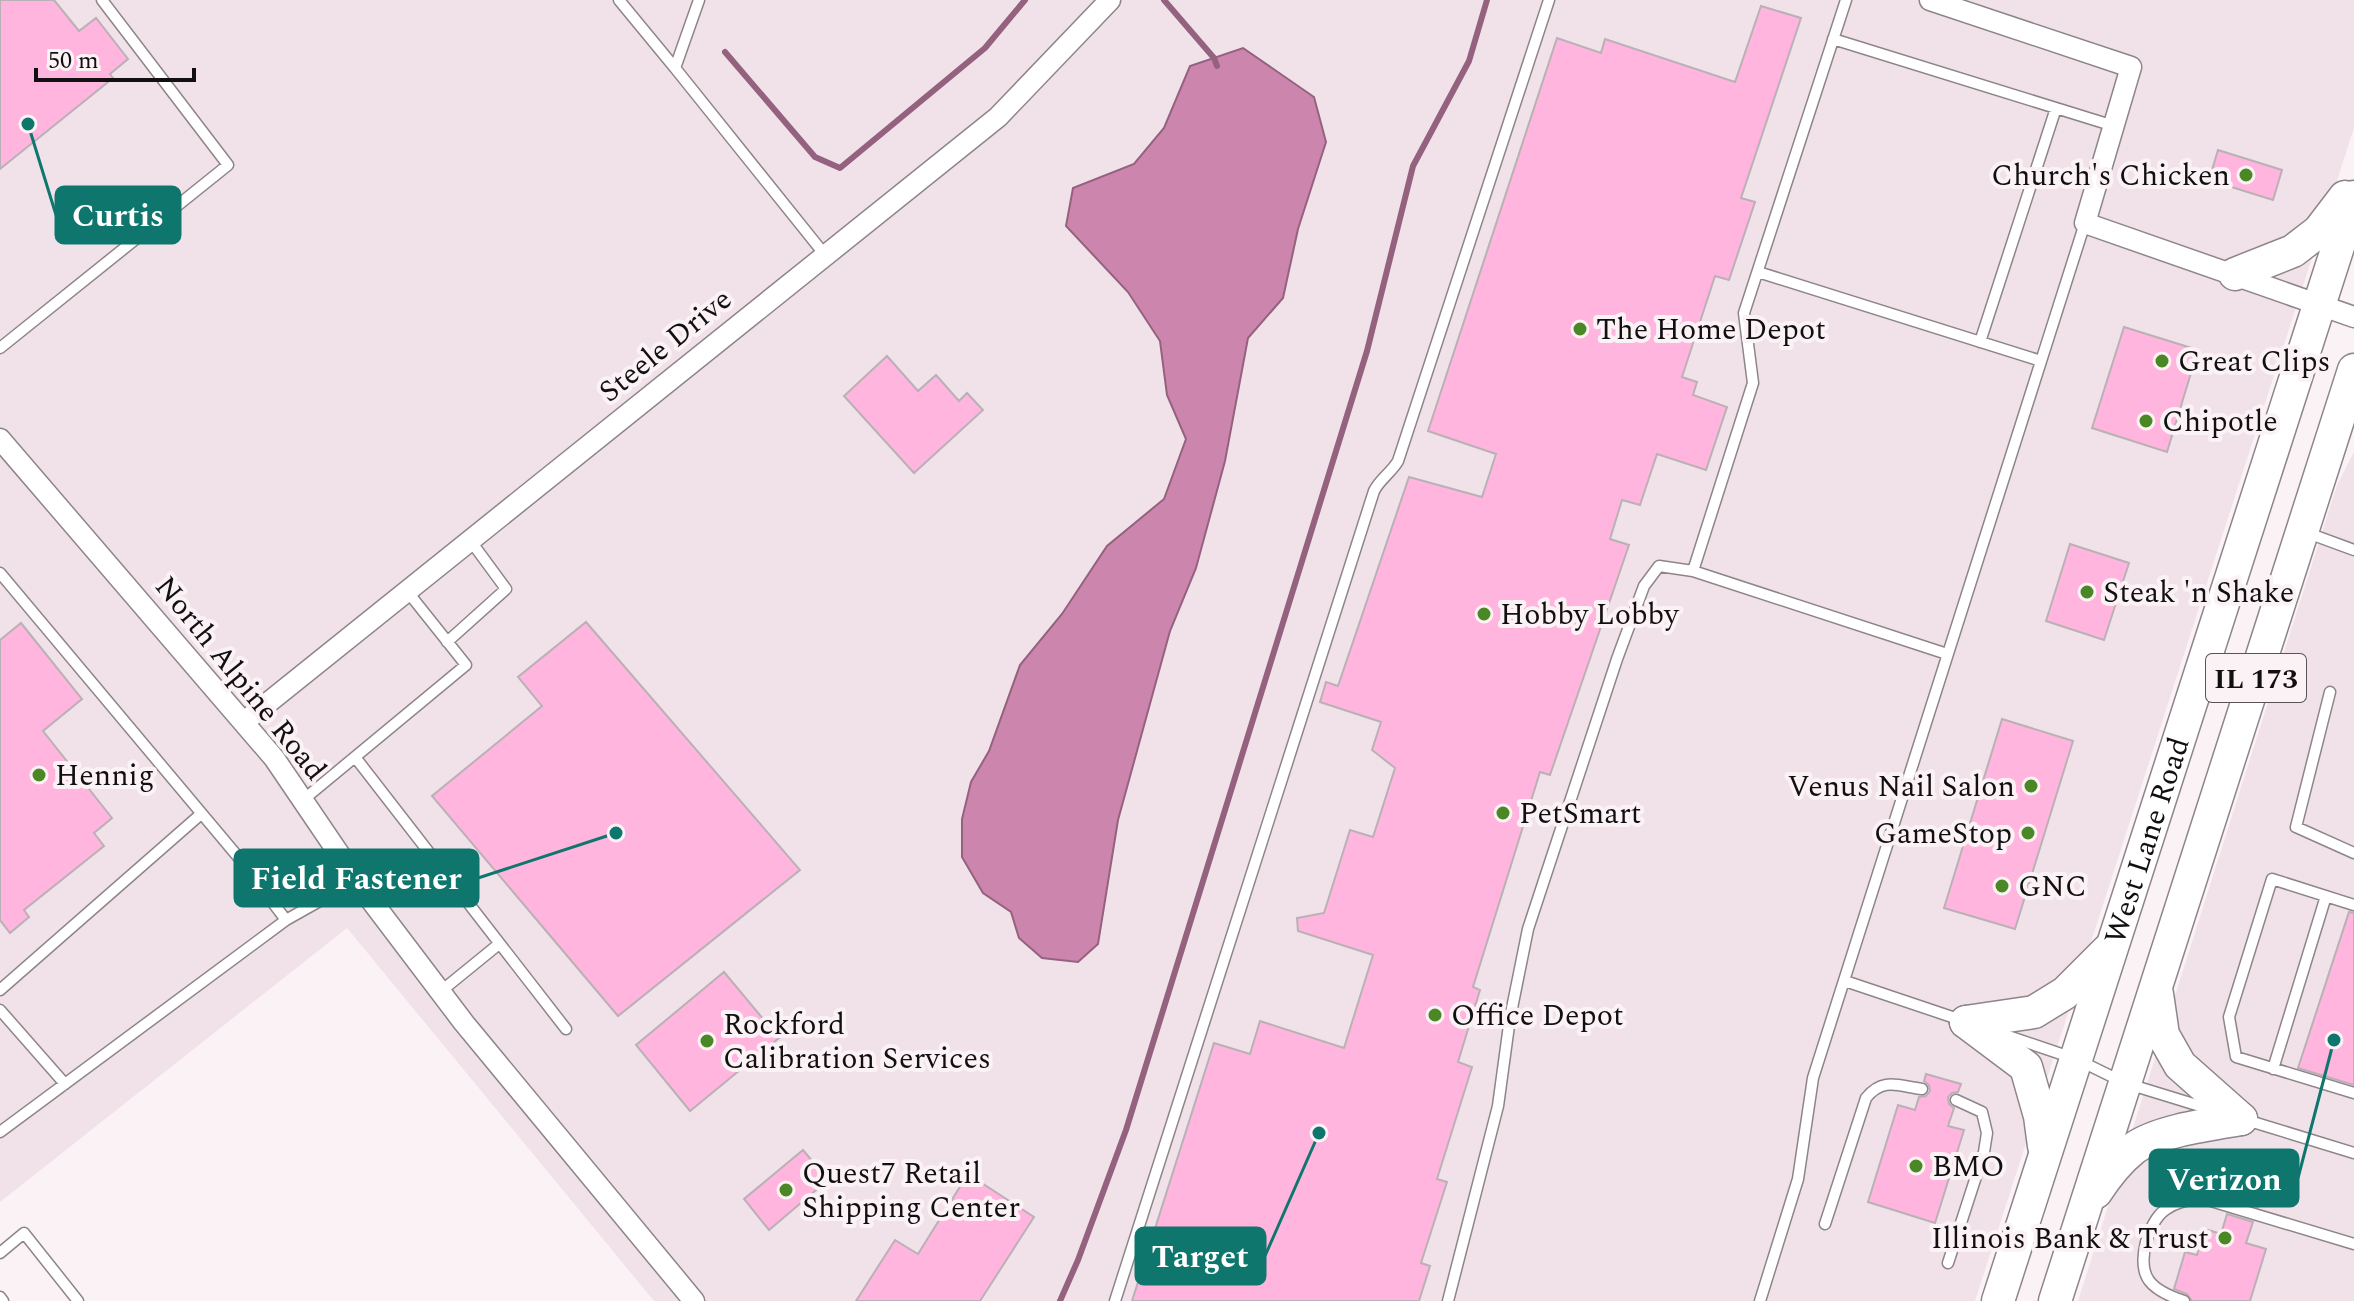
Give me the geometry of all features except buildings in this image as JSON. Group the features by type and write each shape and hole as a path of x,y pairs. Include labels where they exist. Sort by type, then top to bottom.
{"main road":[{"path":"2235,274 2293,251 2311,238 2354,185"},
{"name":"West Lane Road","path":"1998,1301 2354,197"},
{"name":"West Lane Road","path":"2055,1301 2354,370"},
{"path":"2320,476 2354,414"},
{"path":"1966,1022 2034,1012 2065,993 2113,945"},
{"path":"2156,986 2163,1035 2180,1065 2241,1119"},
{"path":"1966,1022 2026,1067 2040,1116 2045,1155"},
{"path":"2083,1211 2113,1167 2136,1147 2185,1129 2241,1119"}],"street":[{"name":"Steele Drive","path":"244,722 998,117 1110,0"},
{"path":"1930,0 2131,67 2085,223 2354,317"},
{"name":"North Alpine Road","path":"1,442 274,758 357,880 440,992 691,1300"}],"lane":[{"path":"2,342 228,165 102,0"},
{"path":"619,0 825,255"},
{"path":"675,68 699,0"},
{"path":"1115,1301 1374,491 1379,481 1394,469 1401,452 1549,0"},
{"path":"1693,571 1753,383 1744,313 1846,0"},
{"path":"1833,39 2114,126"},
{"path":"1980,342 2056,108"},
{"path":"1760,1301 1798,1179 1813,1078 2085,223"},
{"path":"1758,272 2041,361"},
{"path":"2303,531 2354,550"},
{"path":"447,642 506,589 470,540"},
{"path":"1448,1301 1498,1106 1510,1018 1528,929 1596,716 1644,586 1659,566 1693,571 1947,654"},
{"path":"0,573 239,858 286,920"},
{"path":"303,800 466,665 407,591"},
{"path":"2330,692 2296,827 2354,853"},
{"path":"355,757 566,1029"},
{"path":"0,990 201,814"},
{"path":"2354,905 2272,879 2229,1017 2236,1057 2354,1093"},
{"path":"0,1132 286,920 357,880"},
{"path":"2273,1069 2326,896"},
{"path":"440,992 499,944"},
{"path":"1845,981 2076,1059 2125,1083 2354,1153"},
{"path":"0,1010 65,1084"},
{"path":"1825,1224 1866,1098 1875,1087 1884,1084 1922,1089"},
{"path":"1948,1263 1984,1152 1987,1133 1982,1112 1956,1100"},
{"path":"2184,1301 2155,1288 2145,1275 2141,1262 2149,1233 2163,1211 2183,1200 2201,1198 2354,1244"},
{"path":"0,1253 24,1233 78,1301"}],"shaded area":[{"path":"0,0 2354,0 2354,128 1975,1301 654,1301 347,928 0,1202"},
{"path":"1243,48 1314,97 1326,142 1298,229 1283,298 1248,338 1225,461 1196,568 1170,631 1118,820 1098,944 1078,962 1042,958 1019,938 1011,912 983,893 962,857 962,819 971,782 989,751 1020,665 1062,614 1107,546 1164,499 1186,439 1167,395 1160,341 1128,292 1066,226 1073,188 1134,164 1164,128 1190,66"},
{"path":"2354,452 2354,1301 2078,1301 2337,485"}],"waterway":[{"path":"725,52 815,157 840,168 985,48 1025,0"},
{"path":"1164,0 1214,58 1217,66"},
{"path":"1060,1301 1126,1130 1367,351 1413,166 1469,61 1487,0"}],"place":[{"name":"Curtis","path":"28,124"},
{"name":"Church's Chicken","path":"2246,175"},
{"name":"The Home Depot","path":"1580,329"},
{"name":"Great Clips","path":"2162,361"},
{"name":"Chipotle","path":"2146,421"},
{"name":"Steak 'n Shake","path":"2087,592"},
{"name":"Hobby Lobby","path":"1484,614"},
{"name":"Hennig","path":"39,775"},
{"name":"Venus Nail Salon","path":"2031,786"},
{"name":"PetSmart","path":"1503,813"},
{"name":"Field Fastener","path":"616,833"},
{"name":"GameStop","path":"2028,833"},
{"name":"GNC","path":"2002,886"},
{"name":"Office Depot","path":"1435,1015"},
{"name":"Verizon","path":"2334,1040"},
{"name":"Rockford Calibration Services","path":"707,1041"},
{"name":"Target","path":"1319,1133"},
{"name":"BMO","path":"1916,1166"},
{"name":"Quest7 Retail Shipping Center","path":"786,1190"},
{"name":"Illinois Bank & Trust","path":"2225,1238"}]}
